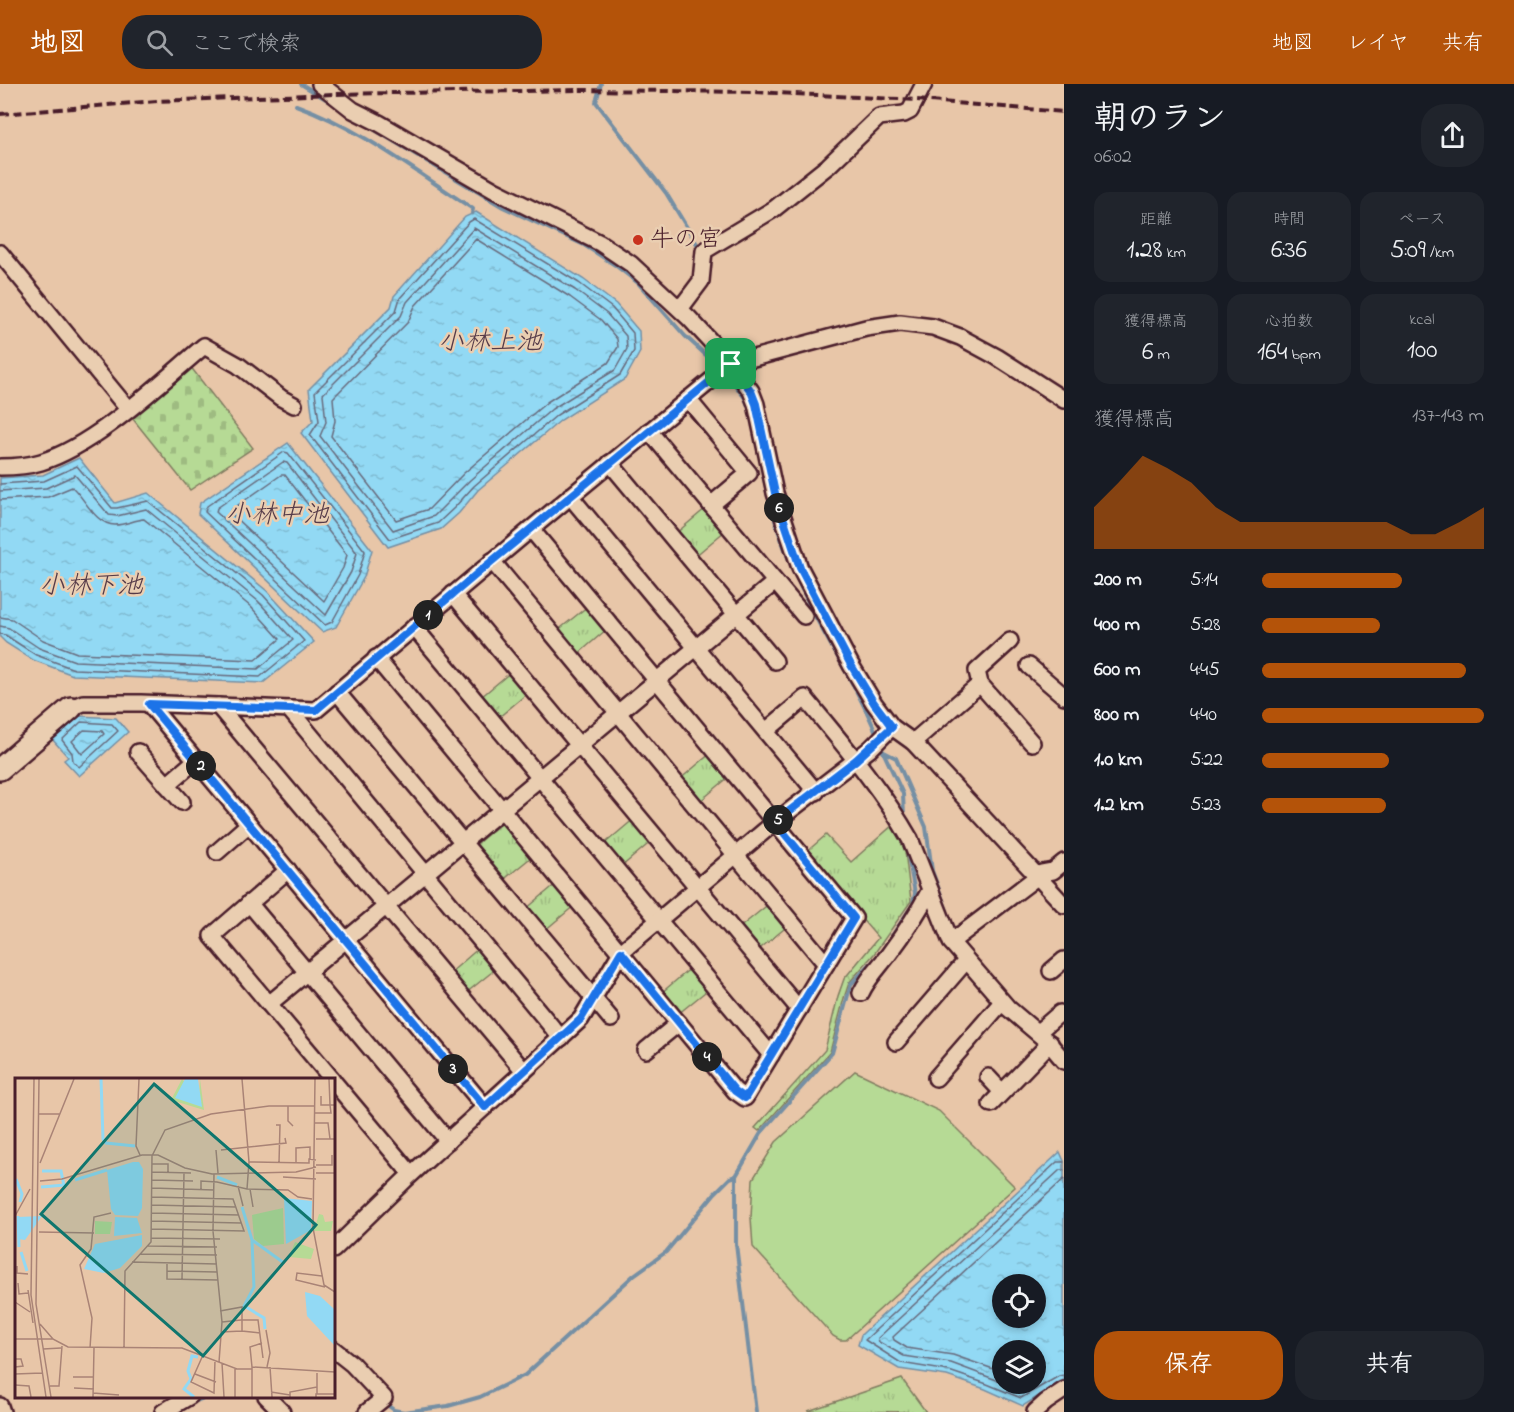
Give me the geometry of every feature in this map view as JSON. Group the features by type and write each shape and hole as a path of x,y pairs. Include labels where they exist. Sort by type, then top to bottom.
{"street":[{"path":"320,84 352,110 379,123 494,190 600,243 631,264 680,309 726,368 751,391 756,404 775,493 800,568 851,665 889,730 914,742 1064,906"},
{"path":"680,309 700,281 704,251 774,209 828,166 879,117 904,114 910,111 924,84"},
{"path":"0,253 128,409"},
{"path":"0,769 71,708 83,704 316,710 726,368 866,328 900,323 933,327 960,337 997,357 1064,400"},
{"path":"0,467 22,466 44,461 101,430 204,346 238,365 281,398 294,405"},
{"path":"688,399 749,473 711,505"},
{"path":"649,431 804,616"},
{"path":"610,463 774,661"},
{"path":"570,496 816,792"},
{"path":"376,658 735,1091 745,1098 854,918 531,529"},
{"path":"492,561 826,964"},
{"path":"268,1004 775,582"},
{"path":"453,594 799,1009"},
{"path":"414,627 771,1055"},
{"path":"1010,641 977,670 980,684 1032,743"},
{"path":"1029,666 1064,696"},
{"path":"914,742 980,684"},
{"path":"337,692 611,1018"},
{"path":"766,731 805,698 869,775 884,801 901,823 910,839 951,942 1002,1002 1050,1043 1064,1061"},
{"path":"149,704 485,1107"},
{"path":"218,706 524,1071"},
{"path":"288,709 561,1038"},
{"path":"334,1249 411,1174 581,1019 621,952 775,822 870,749 889,730"},
{"path":"138,752 161,783 182,802"},
{"path":"161,783 196,760"},
{"path":"217,852 249,824"},
{"path":"951,942 1042,873 1053,871 1064,862"},
{"path":"288,870 212,936 330,1078"},
{"path":"861,993 868,979 920,909 930,890"},
{"path":"249,903 448,1141"},
{"path":"1051,971 1064,960"},
{"path":"896,1042 966,961"},
{"path":"936,1078 1002,1002"},
{"path":"1038,1032 1060,1013"},
{"path":"646,1050 679,1023"},
{"path":"991,1104 1050,1043"},
{"path":"988,1077 1002,1092"},
{"path":"334,1082 411,1174"},
{"path":"334,1350 384,1398 367,1412"},
{"path":"1035,1412 1064,1389"},
{"path":"268,1397 282,1412"},
{"path":"163,1412 187,1404"}],"green space":[{"path":"190,366 253,448 190,490 129,414"},
{"path":"706,508 725,531 694,557 675,534"},
{"path":"588,606 607,629 577,655 557,631"},
{"path":"512,671 529,692 498,718 481,697"},
{"path":"711,753 730,776 698,803 679,780"},
{"path":"635,818 653,840 621,867 603,845"},
{"path":"505,820 534,855 502,881 473,847"},
{"path":"893,825 904,843 911,901 874,954 849,983 830,1052 759,1131 755,1128 825,1050 844,979 878,938 805,853 826,835 851,862"},
{"path":"557,883 575,905 544,931 526,909"},
{"path":"770,903 789,925 757,951 739,928"},
{"path":"480,947 497,968 466,993 450,973"},
{"path":"692,967 710,988 678,1014 661,993"},
{"path":"855,1071 939,1111 1015,1187 846,1340 840,1340 833,1336 753,1247 751,1218 753,1179 776,1142"},
{"path":"902,1379 926,1412 808,1411"}],"water":[{"name":"小林上池","path":"476,212 583,279 616,304 639,331 640,352 625,379 561,420 478,490 459,513 441,529 388,547 301,433 313,421 309,389 391,307 394,296 465,217"},
{"name":"小林中池","path":"288,443 372,550 364,577 336,627 322,632 198,514 200,503"},
{"name":"小林下池","path":"79,458 115,503 148,493 267,591 314,642 263,683 73,675 33,660 6,643 0,637 0,478 43,475"},
{"path":"78,716 116,718 128,732 79,776 64,760 68,757 52,739"},
{"path":"1060,1152 1064,1161 1064,1380 1046,1391 1046,1340 992,1340 992,1392 947,1376 899,1369 858,1345 861,1335"},
{"path":"996,1394 1042,1394 1023,1406"}],"waterway":[{"path":"301,84 339,107"},
{"path":"601,84 596,102 666,193 700,249"},
{"path":"296,105 365,138 473,209 472,213"},
{"path":"365,124 503,207 584,245 615,265 638,283 685,336 719,367"},
{"path":"725,372 745,398 752,416"},
{"path":"763,474 777,528 797,579 863,703 877,735"},
{"path":"880,745 903,794 904,816"},
{"path":"884,752 896,758 926,827 932,871 947,911"},
{"path":"756,1412 736,1244 736,1176 761,1133 832,1053 851,984 880,954 913,904 915,893 906,845"},
{"path":"383,1402 394,1410 404,1412 448,1406 480,1397 525,1375 634,1275 666,1252 715,1193 730,1178 736,1176"},
{"path":"192,1403 206,1397"}],"railway":[{"path":"0,114 157,101 333,94 582,90 755,92 917,100 1064,112"}],"place":[{"name":"牛の宮","path":"638,240"}],"route":[{"path":"731,364 751,391 756,404 775,493 800,568 851,665 892,727 870,749 775,822 854,918 745,1098 735,1091 621,952 581,1019 485,1107 149,704 316,710 731,364"}]}
